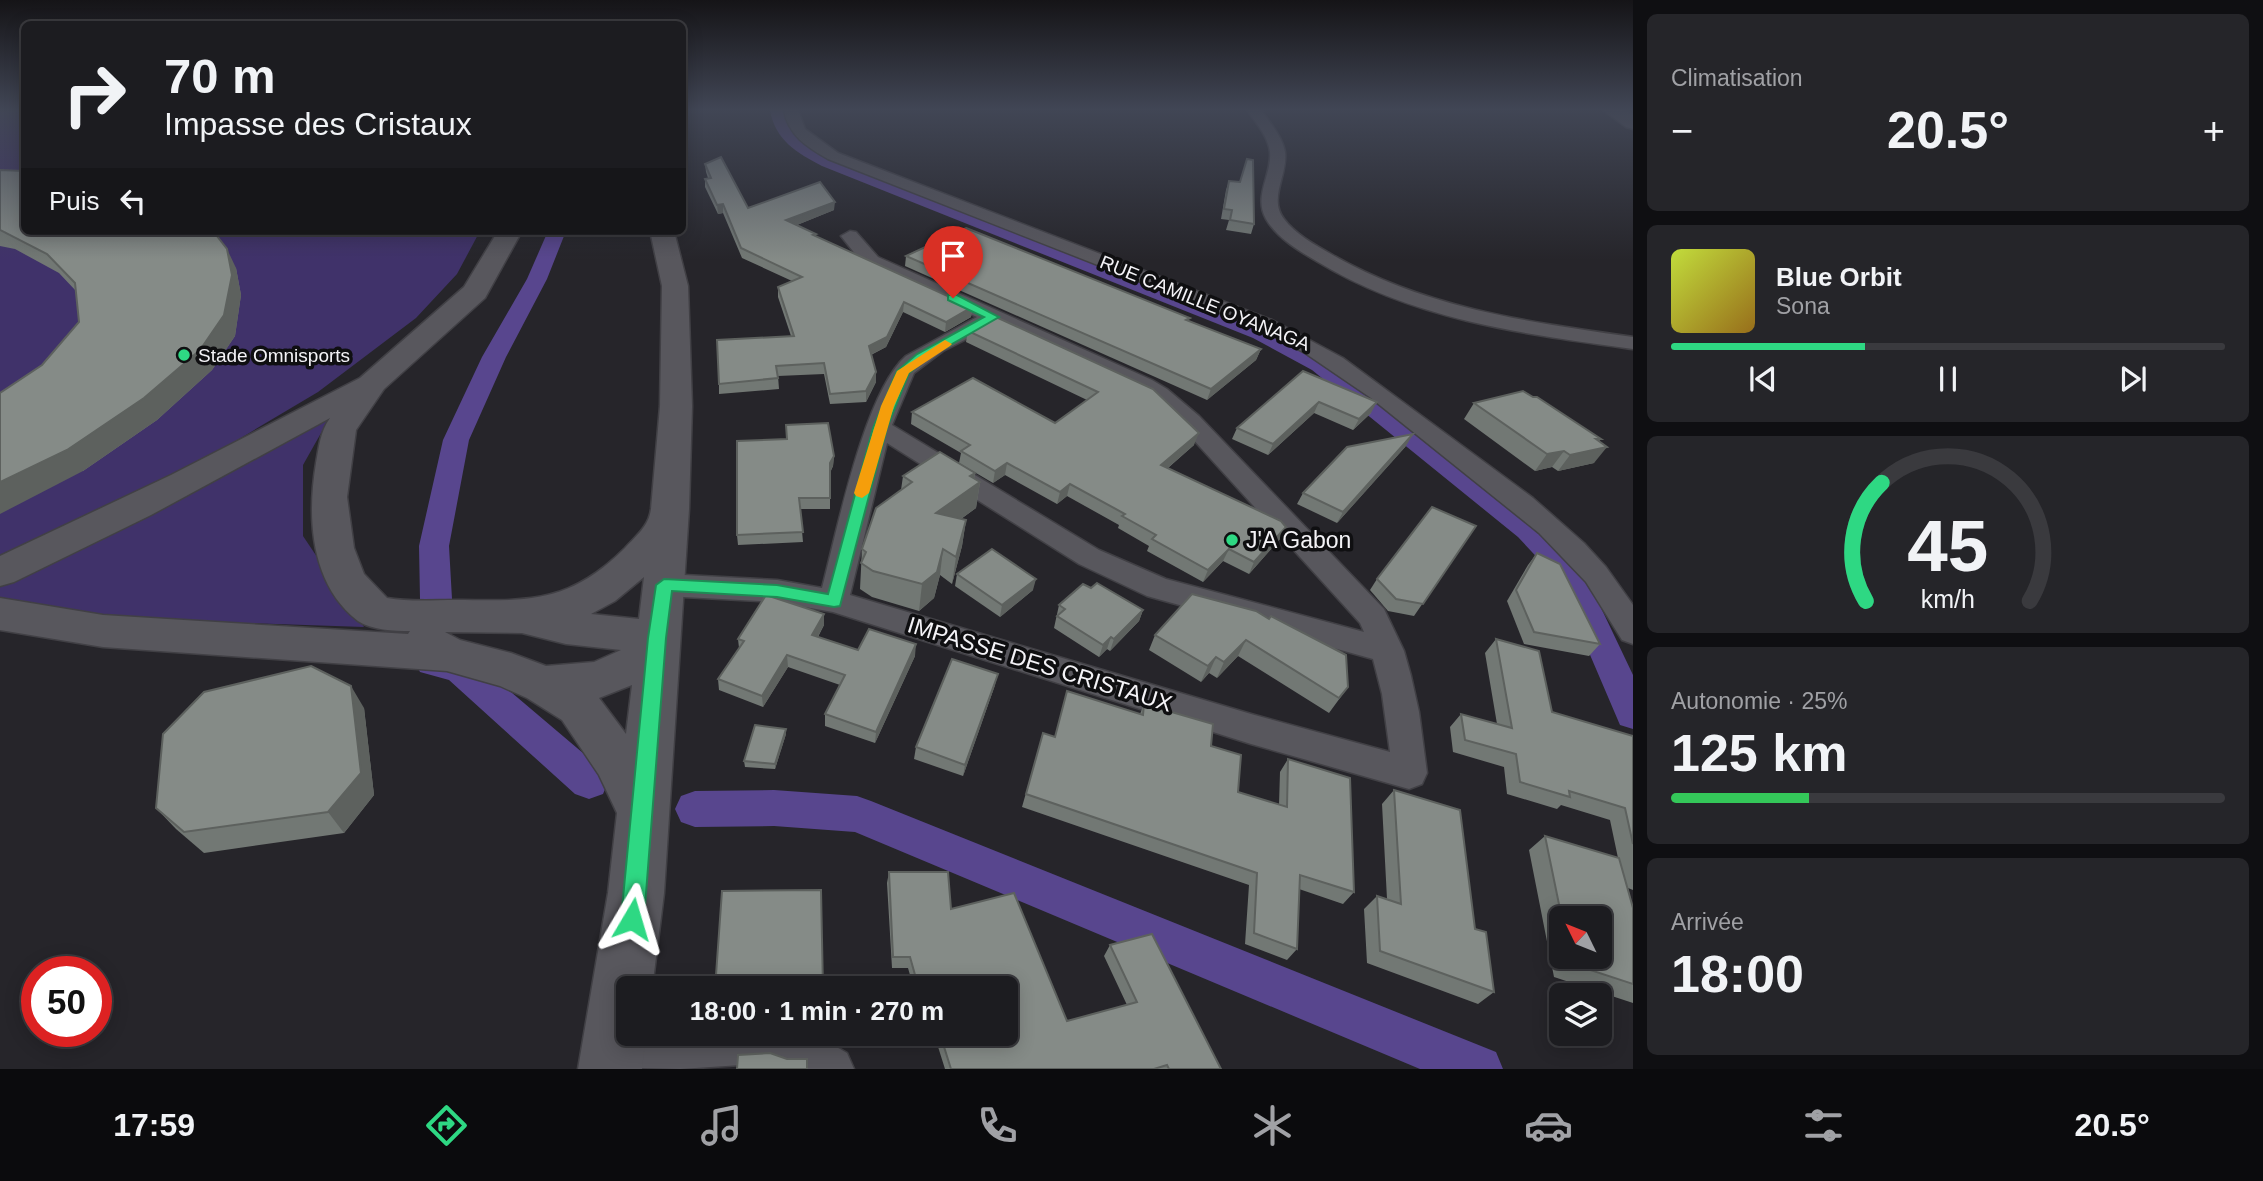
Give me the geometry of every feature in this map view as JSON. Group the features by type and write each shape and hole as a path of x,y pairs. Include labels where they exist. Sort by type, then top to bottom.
{"main road":[{"path":"0,572 66,542 251,449 373,382 463,305 483,280 508,235"},
{"path":"612,1060 636,893 656,646 664,585 676,406 675,286 663,235"},
{"path":"373,382 339,430 329,497 334,548 346,580 374,611 394,615 522,617 656,646"},
{"path":"522,617 572,605 604,588 648,550 667,524"},
{"path":"0,614 103,631 447,654 511,671 578,706 617,760 642,810"},
{"path":"394,615 435,648 447,654"},
{"path":"542,685 599,680 656,646"}],"street":[{"name":"RUE CAMILLE OYANAGA","path":"843,160 1265,324 1315,348 1380,394 1561,536 1594,570 1615,598 1633,632"},
{"path":"1276,160 1268,194 1273,217 1299,242 1336,267 1384,289 1478,319 1633,343"},
{"path":"850,236 871,261 1159,394 1190,421 1332,570 1373,617 1388,652"},
{"path":"834,601 880,428 903,371 922,357 993,317"},
{"path":"880,428 1089,557 1122,573 1158,588 1388,652"},
{"name":"IMPASSE DES CRISTAUX","path":"664,585 777,591 834,601 1251,729 1409,773 1405,712 1388,652"},
{"path":"612,1060 772,1040 809,1055 831,1069"}],"shaded area":[{"name":"Stade Omnisports","path":"0,160 21,160 21,235 478,235 457,274 416,318 318,392 66,542 0,572"},
{"path":"334,410 303,465 303,536 364,627 123,619 0,597 0,580"}],"building":[{"path":"723,160 748,208 820,182 835,202 786,220 816,234 813,235 972,307 946,322 904,302 887,337 869,346 876,372 866,391 830,394 824,363 776,366 778,378 719,384 717,340 794,336 778,287 802,277 741,248 723,204 717,205 705,179 711,178 705,164"},
{"path":"1247,160 1253,160 1254,224 1230,220 1232,210 1224,209 1229,181 1240,182"},
{"path":"0,170 21,171 21,235 216,235 227,249 232,275 224,315 200,350 144,398 67,450 0,482 0,393 42,365 79,322 75,283 47,254 0,230"},
{"path":"966,228 1261,349 1211,389 906,256"},
{"path":"996,317 1153,389 1199,433 1161,465 1281,521 1286,527 1254,562 1229,549 1208,570 1152,539 1156,535 1122,516 1125,514 1070,484 1060,492 1007,463 995,471 961,451 970,445 912,412 973,378 1055,423 1098,392 968,331"},
{"path":"1303,371 1377,402 1359,419 1319,402 1273,444 1237,428"},
{"path":"1523,391 1537,397 1601,439 1596,439 1607,447 1570,455 1564,451 1547,454 1474,403"},
{"path":"828,423 834,456 830,463 830,498 799,498 803,532 737,535 737,441 787,439 786,425"},
{"path":"1413,434 1343,512 1303,493 1347,447"},
{"path":"940,452 975,473 970,476 980,482 936,513 966,520 956,557 943,549 937,572 922,584 873,571 861,563 866,552 862,549 876,508 912,482 903,476"},
{"path":"1432,507 1476,526 1423,604 1396,599 1377,579"},
{"path":"992,549 1036,579 1002,605 957,574"},
{"path":"1537,553 1560,564 1600,644 1534,632 1516,590"},
{"path":"1097,583 1143,610 1114,639 1111,637 1103,645 1057,616 1065,609 1059,605 1083,584 1091,588"},
{"path":"1192,594 1256,611 1269,619 1271,616 1346,655 1348,687 1339,698 1246,640 1224,662 1216,657 1208,666 1155,635"},
{"path":"766,595 824,614 812,635 858,650 869,629 916,644 876,732 825,714 845,675 787,655 762,696 718,679 744,641 738,639"},
{"path":"1496,639 1539,651 1552,712 1633,736 1633,844 1625,808 1569,791 1570,797 1520,782 1516,754 1465,740 1461,714 1512,728"},
{"path":"952,659 998,674 965,765 916,747"},
{"path":"311,666 351,686 361,773 328,812 184,832 156,808 163,734 204,692"},
{"path":"1067,691 1143,715 1144,704 1213,724 1211,746 1241,755 1238,792 1287,807 1288,759 1350,778 1354,892 1300,875 1297,949 1254,933 1257,873 1026,794 1043,733 1055,737"},
{"path":"755,725 786,729 775,764 744,761"},
{"path":"1394,790 1460,810 1475,929 1486,932 1494,992 1380,951 1377,896 1401,904"},
{"path":"1545,836 1619,858 1633,908 1633,984 1590,970 1612,970 1612,906 1559,906"},
{"path":"889,872 948,872 951,909 1014,893 1067,1021 1137,1002 1110,945 1152,934 1221,1069 1169,1069 1167,1065 1154,1069 951,1069 944,1046 1018,1046 1018,976 915,976 910,957 893,957"},
{"path":"821,890 823,976 716,976 722,891"},
{"path":"770,1053 787,1059 807,1059 807,1069 737,1069 738,1055"}],"waterway":[{"path":"822,160 1261,333 1320,365 1528,530 1557,559 1582,599 1633,714"},
{"path":"436,599 434,546 456,440 494,357 537,279 555,235"},
{"path":"432,662 460,669 589,782"},
{"path":"695,809 774,808 857,814 1479,1069"}],"slow traffic":[{"path":"862,493 887,406 903,371 945,344"}],"place":[{"name":"Stade Omnisports","path":"184,355"},
{"name":"J'A Gabon","path":"1232,540"}],"route":[{"path":"632,919 664,585 709,585 777,591 834,601 848,540 880,428 903,371 922,357 993,317 953,298"}]}
